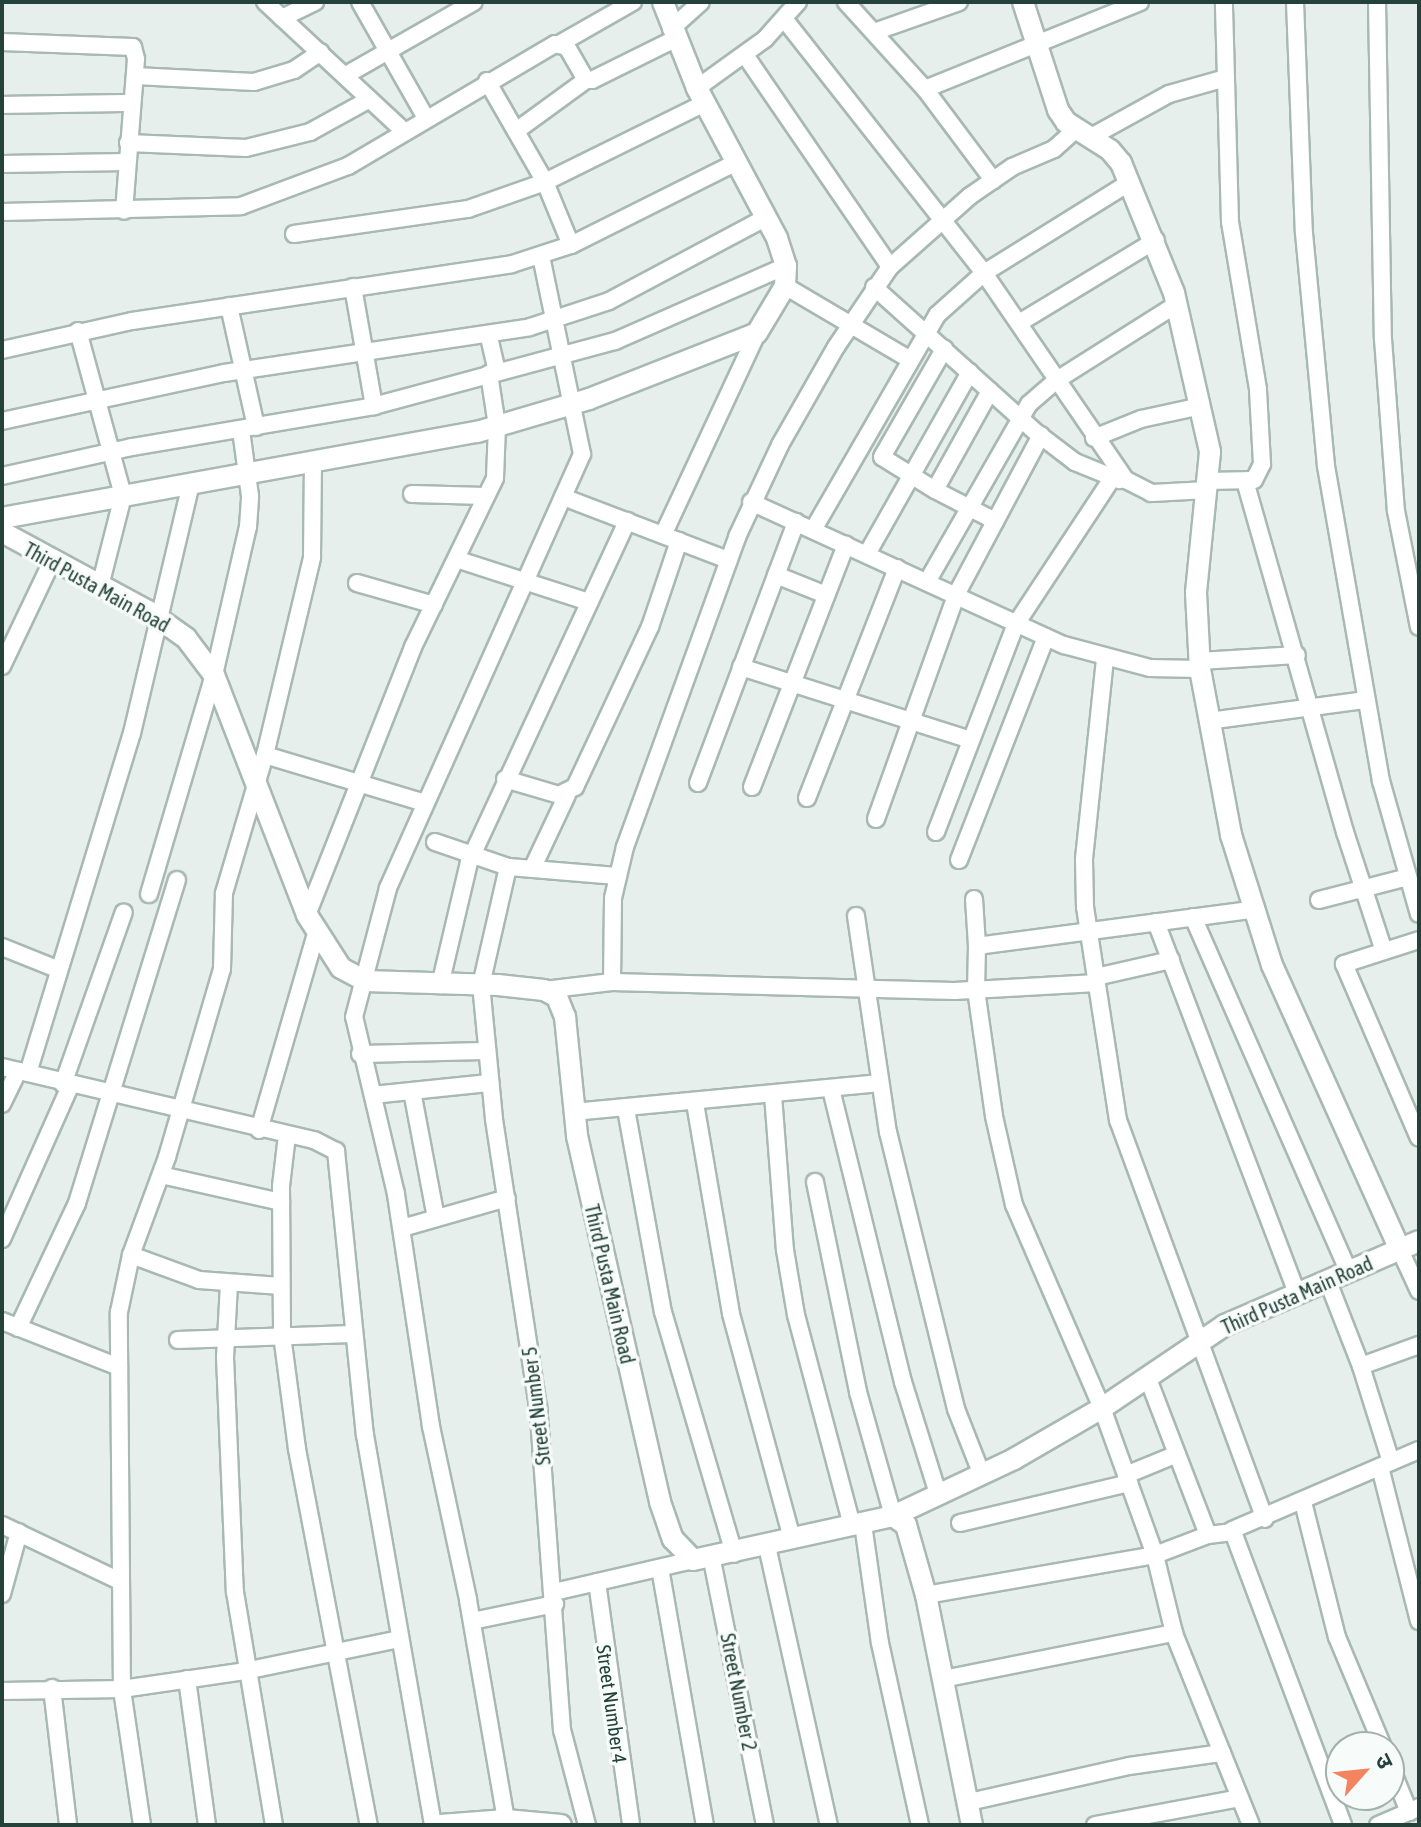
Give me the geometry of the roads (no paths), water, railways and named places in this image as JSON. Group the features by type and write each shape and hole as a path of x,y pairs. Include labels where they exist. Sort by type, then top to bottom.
{"street":[{"path":"265,2 404,131"},
{"path":"282,18 315,2"},
{"path":"360,2 426,118"},
{"path":"346,75 474,2"},
{"path":"2,212 215,209 275,197 348,166 487,81 633,2"},
{"path":"663,2 673,34 701,96 765,218 786,276 909,359"},
{"path":"516,131 586,80 673,34 701,2"},
{"path":"294,234 468,209 545,182 701,96 785,20 798,2"},
{"path":"846,2 925,89 993,180"},
{"path":"874,32 959,2"},
{"path":"1023,2 1058,110 1083,134 1110,150 1130,182 1156,240 1177,304 1210,452 1196,593 1200,665 1208,721 1252,910 1297,1026 1419,1291"},
{"path":"925,89 1140,2"},
{"path":"874,287 1075,462 1166,495 1245,481 1259,475 1262,464 1258,389 1230,222 1224,2"},
{"path":"1295,2 1304,233 1326,466 1381,781 1419,914"},
{"path":"1377,2 1383,339 1396,511 1419,627"},
{"path":"785,20 939,222 984,273 1057,380 1119,480"},
{"path":"2,42 126,44 135,50 124,211"},
{"path":"561,43 586,80"},
{"path":"135,76 254,82 294,70 321,52"},
{"path":"745,55 890,267"},
{"path":"612,982 618,876 728,560 751,502 874,287 890,267 939,222 993,180 1169,94 1226,78"},
{"path":"487,81 545,182 571,245"},
{"path":"128,143 246,148 310,132 370,99"},
{"path":"2,105 132,103"},
{"path":"2,164 127,162"},
{"path":"2,350 78,331 541,256 571,245 735,163"},
{"path":"813,530 924,332 984,273 1130,182"},
{"path":"2,421 97,398 242,371 489,337 609,301 765,218"},
{"path":"1019,323 1156,240"},
{"path":"506,1820 472,1621 431,1426 402,1228 354,1017 388,888 582,454 559,356 541,256"},
{"path":"532,869 625,684 671,538 757,333 786,276"},
{"path":"2,476 111,452 374,406 615,341 786,276"},
{"path":"353,287 367,352 374,406"},
{"path":"927,582 1019,416 1057,380 1177,304"},
{"path":"149,894 214,675 248,527 248,429 242,371 229,306"},
{"path":"78,331 123,496 122,517 100,586"},
{"path":"2,518 497,426 570,404 757,333"},
{"path":"307,915 358,781 434,605 495,478 497,426 489,337"},
{"path":"944,349 882,457 935,490 995,521"},
{"path":"867,554 970,372"},
{"path":"935,490 990,391"},
{"path":"1094,438 1141,419 1201,406"},
{"path":"876,819 956,595 1041,435"},
{"path":"142,1825 122,1689 119,1312 131,1255 182,1111 222,969 224,893 257,788 312,557 313,461"},
{"path":"936,832 1016,624 1119,480"},
{"path":"1245,481 1384,951"},
{"path":"2,1104 57,969 113,800 162,621 191,483"},
{"path":"412,494 486,496"},
{"path":"563,497 728,560"},
{"path":"751,502 1016,624 1105,659 1200,665 1297,655"},
{"path":"440,985 473,853 627,521"},
{"path":"698,783 796,522"},
{"name":"Third Pusta Main Road","path":"2,532 162,621 186,638 214,675 316,934 341,968 365,981"},
{"path":"752,787 846,545"},
{"path":"456,559 589,602"},
{"path":"2,666 52,561"},
{"path":"807,798 897,568"},
{"path":"776,575 826,595"},
{"path":"357,583 434,605"},
{"path":"959,860 1046,637"},
{"path":"1105,659 1084,860 1088,930 1118,1120 1265,1519"},
{"path":"741,667 971,740"},
{"path":"1208,721 1366,700"},
{"path":"265,755 425,803"},
{"path":"505,779 567,795"},
{"path":"435,842 508,867 618,876"},
{"name":"Street Number 5","path":"508,867 481,985 486,1051 538,1407 565,1752 587,1825"},
{"path":"1319,900 1408,877"},
{"path":"119,1367 10,1324 77,1203 114,1097 177,880"},
{"path":"974,899 976,990 992,1104 1014,1205 1102,1408 1155,1555 1174,1633 1251,1825"},
{"path":"977,946 1252,910"},
{"path":"2,1239 66,1085 124,912"},
{"path":"856,916 878,1083 956,1409 982,1475"},
{"path":"1193,917 1348,1270"},
{"path":"1156,922 1296,1291"},
{"path":"259,1130 316,934"},
{"path":"1419,940 1344,964 1419,1138"},
{"path":"2,947 57,969"},
{"path":"365,981 544,990 612,982 976,990 1096,980 1171,960"},
{"name":"Third Pusta Main Road","path":"544,990 557,997 565,1017 573,1112 660,1502 673,1539 703,1560 893,1516 982,1475 1102,1408 1200,1340 1296,1291 1419,1241"},
{"path":"360,1054 486,1051"},
{"path":"16,1070 114,1097 330,1144 336,1151 351,1334 399,1639 433,1825"},
{"path":"373,1095 490,1083"},
{"path":"573,1112 695,1103 878,1083"},
{"path":"831,1089 903,1382 938,1494"},
{"path":"412,1091 436,1218"},
{"path":"773,1095 785,1250 796,1315 858,1525 920,1825"},
{"path":"695,1103 731,1314 792,1538"},
{"path":"626,1109 663,1312 734,1554"},
{"path":"287,1135 281,1202 282,1335 297,1449 369,1825"},
{"path":"161,1175 281,1202"},
{"path":"815,1182 858,1392 893,1516 906,1525 926,1595 972,1825"},
{"path":"402,1228 507,1198"},
{"path":"131,1255 176,1273 229,1284 281,1286"},
{"path":"1327,1279 1361,1366 1413,1569 1419,1621"},
{"path":"229,1284 226,1339 235,1592 245,1671 274,1825"},
{"path":"178,1340 351,1334"},
{"path":"1361,1366 1419,1345"},
{"path":"1147,1376 1208,1535"},
{"path":"926,1595 1155,1555 1208,1535 1265,1519 1419,1450"},
{"path":"960,1523 1128,1479 1177,1454"},
{"path":"1303,1502 1337,1637 1376,1731"},
{"path":"2,1525 120,1581"},
{"path":"1232,1530 1343,1825"},
{"path":"2,1594 19,1532"},
{"path":"767,1546 829,1825"},
{"path":"472,1621 555,1598 597,1582 703,1560"},
{"name":"Street Number 2","path":"703,1560 765,1825"},
{"path":"660,1568 705,1825"},
{"name":"Street Number 4","path":"597,1582 631,1825"},
{"path":"943,1679 1174,1633"},
{"path":"2,1691 122,1689 245,1671 399,1639"},
{"path":"187,1679 207,1825"},
{"path":"52,1688 68,1825"},
{"path":"969,1802 1129,1766 1222,1753"},
{"path":"1095,1825 1240,1798"},
{"path":"1378,1825 1414,1810"},
{"path":"440,1825 506,1820 561,1825"}]}
